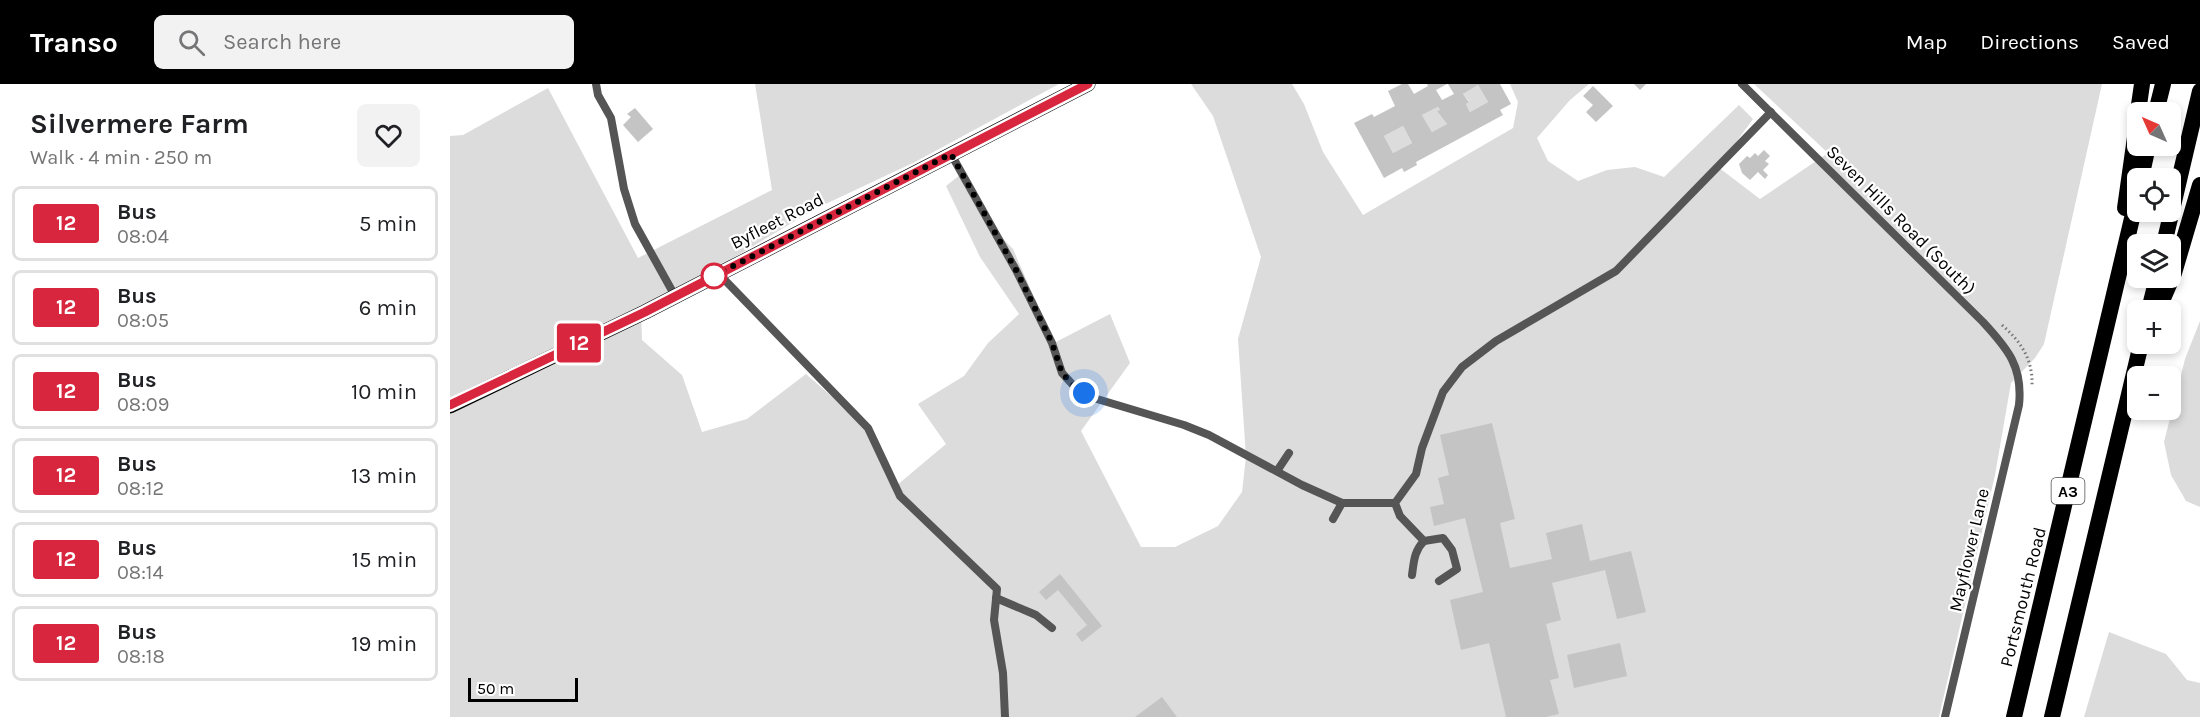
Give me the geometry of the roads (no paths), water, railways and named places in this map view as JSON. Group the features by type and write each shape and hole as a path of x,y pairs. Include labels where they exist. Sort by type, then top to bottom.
{"highway":[{"path":"2140,102 2142,84"},
{"path":"2158,102 2163,84"},
{"path":"2166,234 2200,91"},
{"path":"2110,310 2132,156"},
{"path":"2162,300 2174,273 2200,185"},
{"name":"A3","path":"2110,310 2131,222"},
{"name":"Portsmouth Road","path":"2014,717 2110,310"},
{"name":"A3","path":"2052,717 2140,354"}],"main road":[{"name":"Byfleet Road","path":"450,405 675,296 1088,84"}],"lane":[{"path":"596,84 598,95 611,118 624,189 634,224 675,296"},
{"name":"Seven Hills Road (South)","path":"1742,84 2001,341 2013,359 2021,389"},
{"path":"1395,503 1416,474 1422,448 1443,392 1462,367 1496,340 1616,271 1772,112"},
{"path":"951,154 1016,270 1052,343 1062,373 1073,385 1098,399 1209,435 1342,503 1395,503"},
{"path":"718,273 868,428 900,496 997,589 994,620 1004,673 1005,717"},
{"name":"Mayflower Lane","path":"1945,717 2021,389"},
{"path":"1277,471 1289,453"},
{"path":"1334,519 1342,503"},
{"path":"1395,503 1400,516 1424,541"},
{"path":"1412,574 1415,555 1424,541 1443,538 1452,550 1457,569 1439,581"},
{"path":"996,598 1036,615 1052,628"}]}
